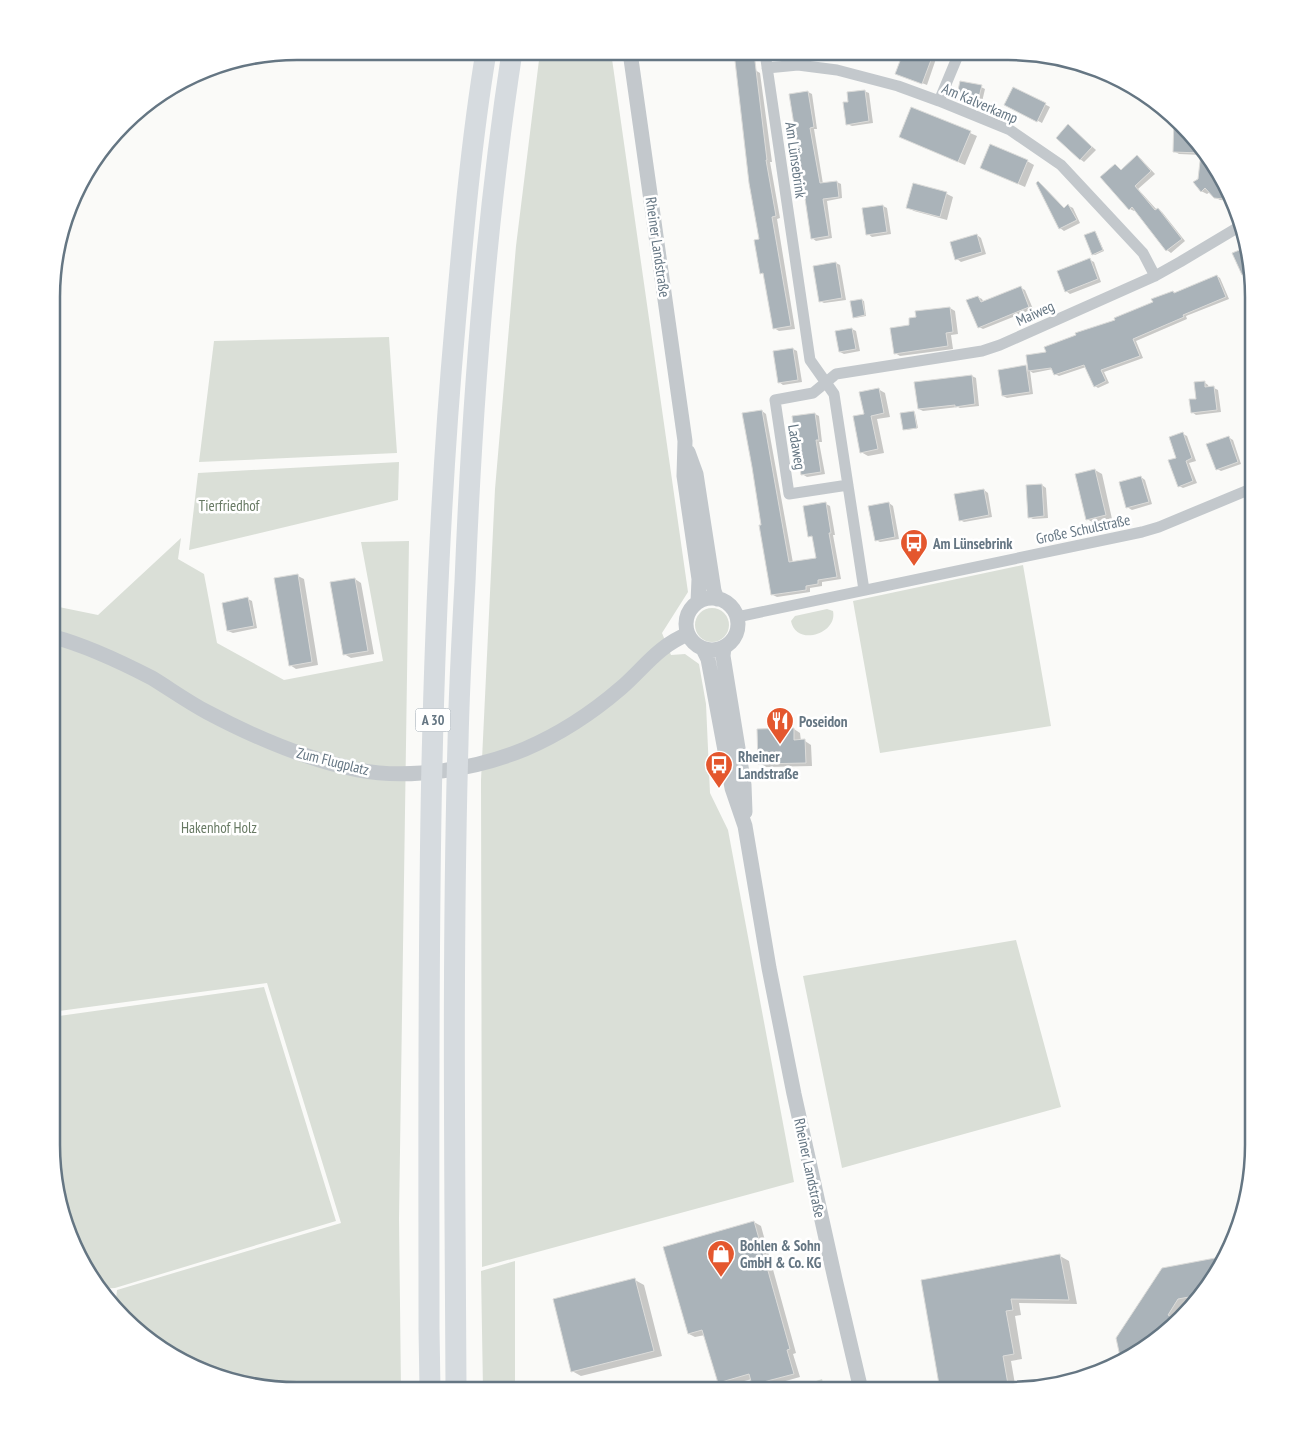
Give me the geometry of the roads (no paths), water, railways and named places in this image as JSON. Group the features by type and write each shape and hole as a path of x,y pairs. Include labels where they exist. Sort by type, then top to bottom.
{"highway":[{"name":"A 30","path":"430,1382 430,876 434,665 442,484 464,216 485,60"},
{"name":"A 30","path":"456,1382 455,1128 458,742 469,477 493,195 511,60"}],"street":[{"name":"Rheiner Landstraße","path":"631,60 684,441 684,476 699,579 698,602"},
{"name":"Am Lünsebrink","path":"766,60 810,360 834,394 864,590"},
{"path":"939,101 956,60"},
{"name":"Am Kalverkamp","path":"767,68 798,65 837,70 898,86 1010,130 1061,165 1144,253 1155,276"},
{"name":"Maiweg","path":"825,382 836,374 982,351 1000,345 1155,276 1235,229"},
{"name":"Ladaweg","path":"825,382 813,393 775,400 789,494 848,486"},
{"name":"Rheiner Landstraße","path":"684,441 696,474 714,591 717,599"},
{"name":"Große Schulstraße","path":"737,617 1142,532 1159,527 1245,491"},
{"path":"704,599 717,599 724,601 734,610 738,626 736,634 731,642 718,650 703,649 697,646 688,634 687,616 698,602 704,599"},
{"name":"Zum Flugplatz","path":"60,639 112,659 152,679 205,711 263,740 314,759 359,770 387,773 420,773 473,765 506,756 559,732 592,711 622,687 662,647 688,634"},
{"name":"Rheiner Landstraße","path":"724,647 723,656 744,785 745,826 769,968 794,1094 859,1382"},
{"name":"Rheiner Landstraße","path":"703,649 708,659 732,788 745,826"}],"place":[{"name":"Am Lünsebrink","path":"914,567"},
{"name":"Poseidon","path":"780,745"},
{"name":"Rheiner Landstraße","path":"719,789"},
{"name":"Bohlen & Sohn GmbH & Co. KG","path":"721,1278"}],"park label":[{"name":"Tierfriedhof","path":"229,505"},
{"name":"Hakenhof Holz","path":"219,827"}]}
